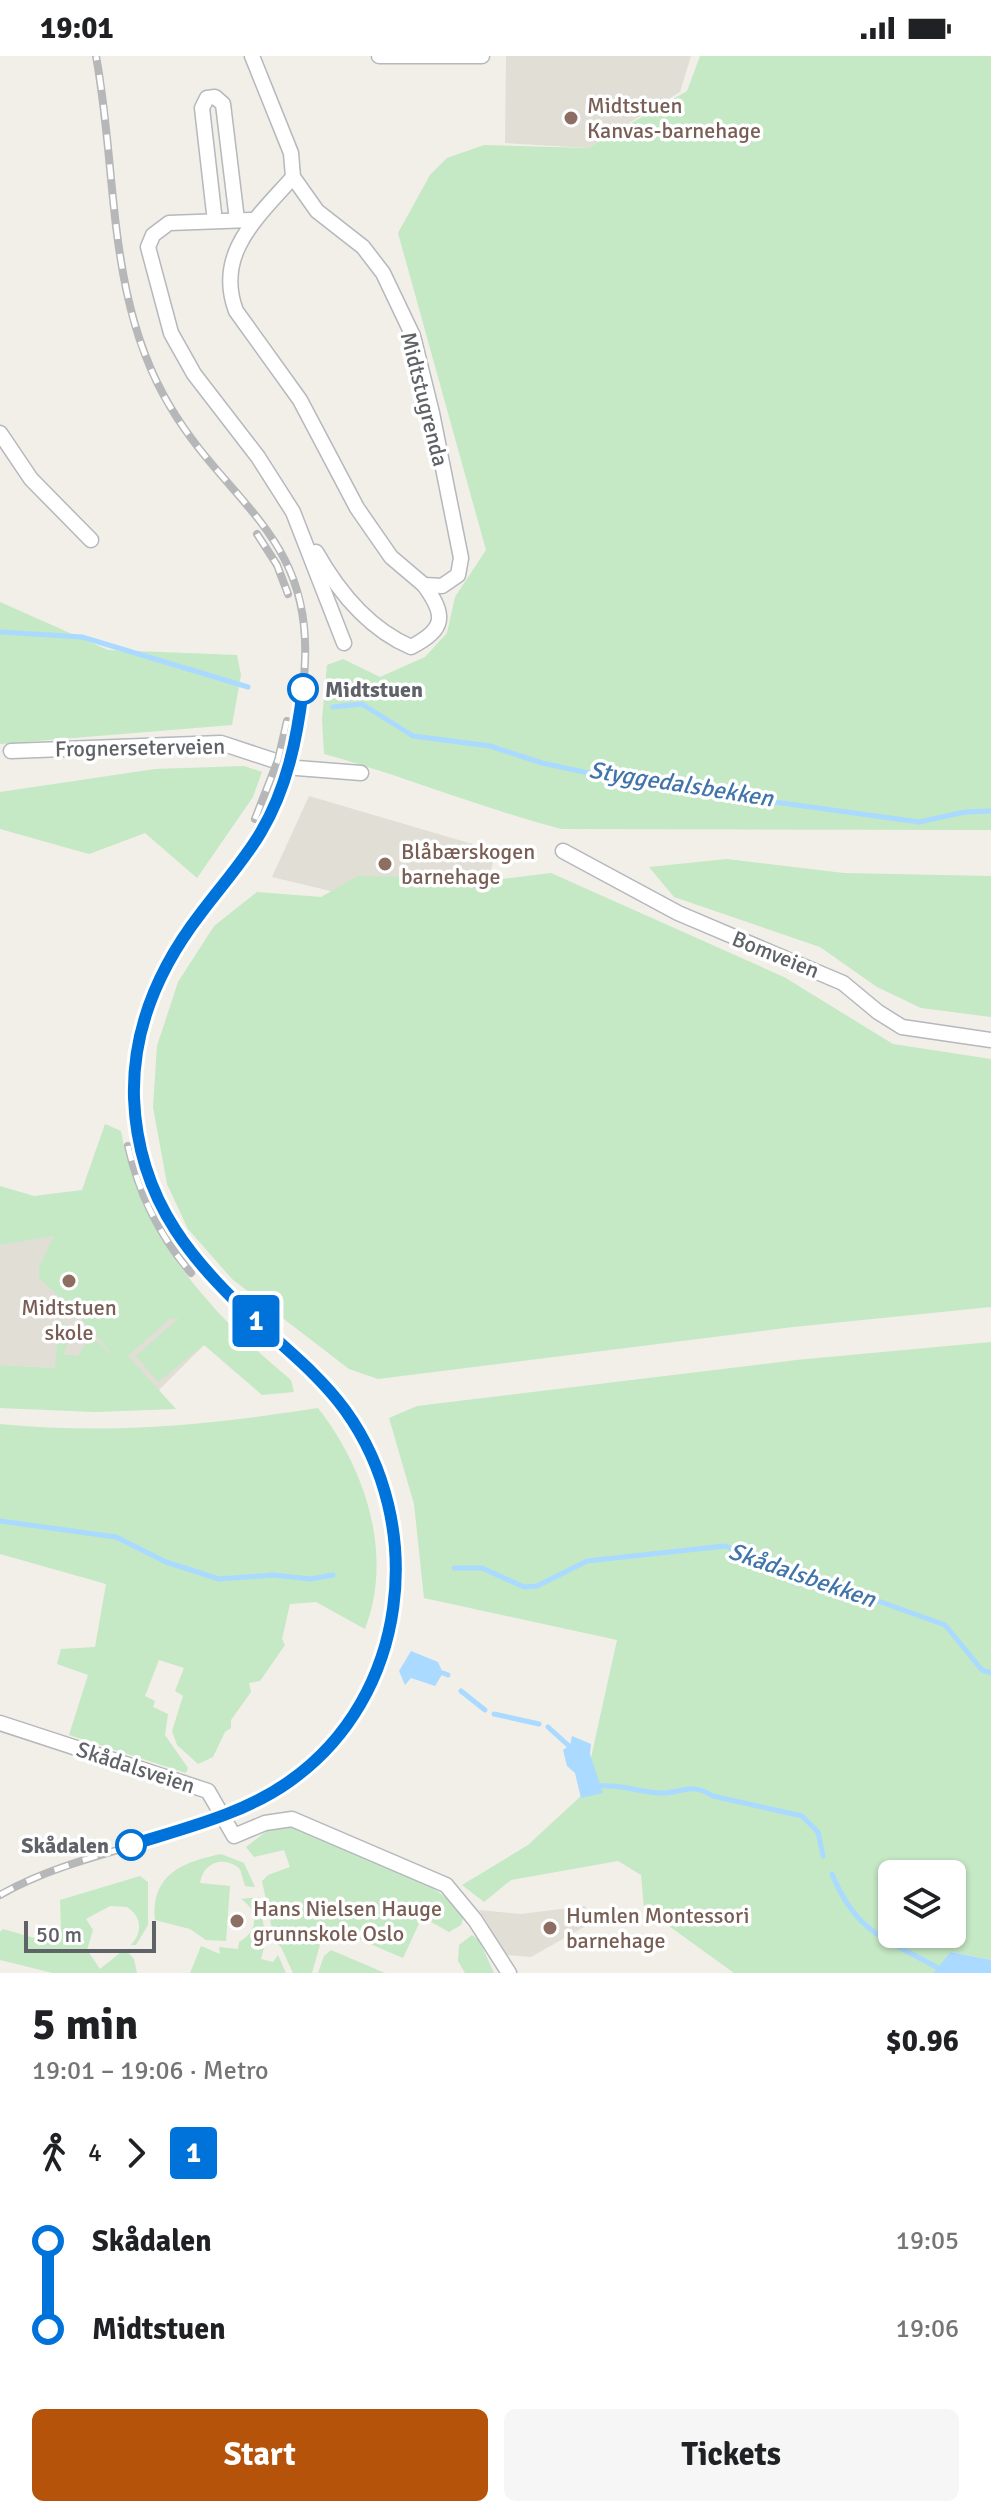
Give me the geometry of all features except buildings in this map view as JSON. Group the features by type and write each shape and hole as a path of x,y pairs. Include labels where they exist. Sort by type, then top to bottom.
{"street":[{"name":"Midtstugrenda","path":"252,56 291,153 293,177 317,211 363,247 383,273 413,336 461,558 458,575 442,586 424,585"},
{"path":"379,56 482,56"},
{"path":"214,213 202,108 207,98 215,97 223,104 244,220 229,279 236,311 306,409 340,477 382,545 391,557 424,585 439,606 440,623 429,638 411,647 394,640 337,589 258,457 194,374 171,333 148,247 153,235 169,223 244,220 293,177"},
{"path":"0,433 31,479 91,540"},
{"path":"293,512 344,643"},
{"name":"Frognerseterveien","path":"11,751 221,743 297,768 361,773"},
{"name":"Bomveien","path":"563,851 678,913 843,983 902,1027 991,1040"},
{"name":"Skådalsveien","path":"0,1723 208,1791 234,1836 265,1823 292,1819 437,1880 462,1903 509,1973"}],"shaded area":[{"name":"Midtstuen Kanvas-barnehage","path":"506,56 691,56 680,92 588,148 505,143"},
{"name":"Blåbærskogen barnehage","path":"309,796 496,851 476,926 272,877"},
{"name":"Midtstuen skole","path":"95,1228 204,1345 158,1391 128,1357 120,1362 55,1368 0,1365 0,1245"},
{"path":"585,1906 591,1923 531,1957 507,1955 479,1910 521,1914"}],"green space":[{"path":"700,56 991,56 991,830 561,829 324,754 322,719 327,665 343,659 380,677 425,657 447,633 455,597 486,550 398,233 430,175 447,158 484,145 588,148 687,91"},
{"path":"0,602 108,650 237,655 241,675 232,725 0,744"},
{"path":"244,766 262,772 253,797 197,878 145,833 89,854 0,829 0,792 155,769"},
{"path":"727,859 844,873 991,876 991,1017 921,1008 877,987 820,947 674,897 649,867"},
{"path":"551,873 784,977 893,1044 991,1059 991,1307 793,1327 378,1379 349,1369 232,1279 188,1229 167,1184 153,1107 157,1046 178,982 214,926 257,892 321,897 358,876 502,879"},
{"path":"105,1124 121,1131 130,1169 144,1205 183,1270 233,1328 291,1380 294,1392 262,1395 204,1345 158,1382 136,1356 179,1318 169,1319 128,1356 176,1409 95,1412 0,1408 0,1365 55,1368 58,1333 51,1332 54,1324 67,1326 69,1338 64,1355 78,1356 91,1335 116,1359 74,1310 39,1278 39,1267 54,1236 0,1245 0,1186 34,1196 82,1190"},
{"path":"991,1342 991,1960 952,1952 933,1973 734,1973 644,1908 641,1875 618,1861 511,1880 484,1902 462,1885 528,1845 583,1794 617,1640 424,1598 414,1504 389,1418 417,1406 796,1360"},
{"path":"318,1408 349,1457 370,1513 376,1571 373,1600 365,1629 316,1602 290,1604 282,1639 285,1645 260,1681 249,1683 251,1692 231,1720 231,1728 225,1732 213,1757 198,1764 177,1745 172,1731 183,1696 175,1691 184,1668 159,1660 145,1696 155,1701 153,1707 168,1714 165,1735 188,1768 186,1773 69,1735 88,1675 57,1664 61,1649 95,1647 106,1584 0,1554 0,1424 120,1428 238,1419"},
{"path":"283,1826 297,1828 364,1853 412,1875 450,1902 463,1918 461,1925 449,1932 422,1917 403,1958 333,1928 329,1937 321,1941 312,1973 293,1973 281,1947 275,1943 262,1881 268,1875 290,1867 284,1850 254,1857 246,1847 268,1830"},
{"path":"221,1854 244,1863 255,1887 245,1886 240,1869 227,1862 215,1863 205,1870 200,1883 230,1886 226,1941 206,1940 190,1929 155,1920 158,1891 172,1873 194,1861"},
{"path":"140,1876 148,1882 148,1925 136,1945 131,1945 138,1935 138,1920 127,1907 110,1906 86,1919 93,1930 87,1950 100,1969 125,1949 134,1959 137,1973 53,1973 0,1960 0,1932 3,1929 38,1939 61,1928 60,1900"},
{"path":"259,1897 266,1940 261,1959 273,1962 278,1955 286,1973 190,1973 201,1946 220,1954 219,1947 238,1949 239,1942 250,1932 254,1921 251,1909 241,1899"},
{"path":"472,1935 479,1940 494,1973 465,1973 458,1961 459,1945"},
{"path":"331,1950 385,1973 318,1973 324,1956"}],"water":[{"path":"411,1651 438,1662 443,1673 435,1686 411,1678 405,1685 399,1671"},
{"path":"572,1736 591,1744 590,1754 603,1793 581,1798 575,1773 567,1766 563,1750 570,1745"},
{"path":"951,1952 991,1960 991,1973 933,1973"}],"waterway":[{"name":"Styggedalsbekken","path":"0,632 82,637 248,687"},
{"name":"Styggedalsbekken","path":"333,707 362,704 413,736 490,746 542,763 626,781 676,783 760,800 919,822 965,812 991,811"},
{"name":"Skådalsbekken","path":"0,1521 116,1537 166,1562 219,1579 273,1575 310,1579 333,1575"},
{"name":"Skådalsbekken","path":"454,1568 482,1568 524,1587 537,1586 587,1561 725,1546 945,1625 982,1670 991,1673"},
{"path":"443,1673 448,1675"},
{"path":"461,1691 485,1710"},
{"path":"494,1714 539,1724"},
{"path":"548,1727 569,1746"},
{"path":"601,1786 657,1793 694,1789 802,1816 818,1832 823,1856"},
{"path":"832,1874 841,1894 862,1922 888,1941 938,1968"}],"railway":[{"path":"0,1895 72,1864 225,1816 260,1800 311,1765 342,1731 376,1672 390,1629 397,1567 389,1505 368,1447 352,1420 333,1395 209,1272 183,1240 161,1205 145,1164 136,1116 135,1089 141,1035 148,1010 183,938 251,848 275,805 294,744 302,702 305,660 303,617 294,581 280,550 261,522 193,441 171,408 150,367 135,325 117,236 96,56"},
{"path":"257,534 277,565 288,594"},
{"path":"255,819 278,760 287,721"},
{"path":"128,1146 152,1213 169,1244 191,1273"}],"metro line":[{"name":"1","path":"131,1845 233,1811 267,1796 307,1769 332,1744 365,1695 381,1660 394,1610 397,1575 394,1524 368,1446 331,1392 210,1277 175,1233 149,1179 136,1121 136,1062 150,1001 176,947 245,858 271,813 294,750 303,689"}],"place":[{"name":"Midtstuen Kanvas-barnehage","path":"571,118"},
{"name":"Midtstuen","path":"303,689"},
{"name":"Blåbærskogen barnehage","path":"385,864"},
{"name":"Midtstuen skole","path":"69,1281"},
{"name":"Skådalen","path":"131,1845"},
{"name":"Hans Nielsen Hauge grunnskole Oslo","path":"237,1921"},
{"name":"Humlen Montessori barnehage","path":"550,1928"}]}
